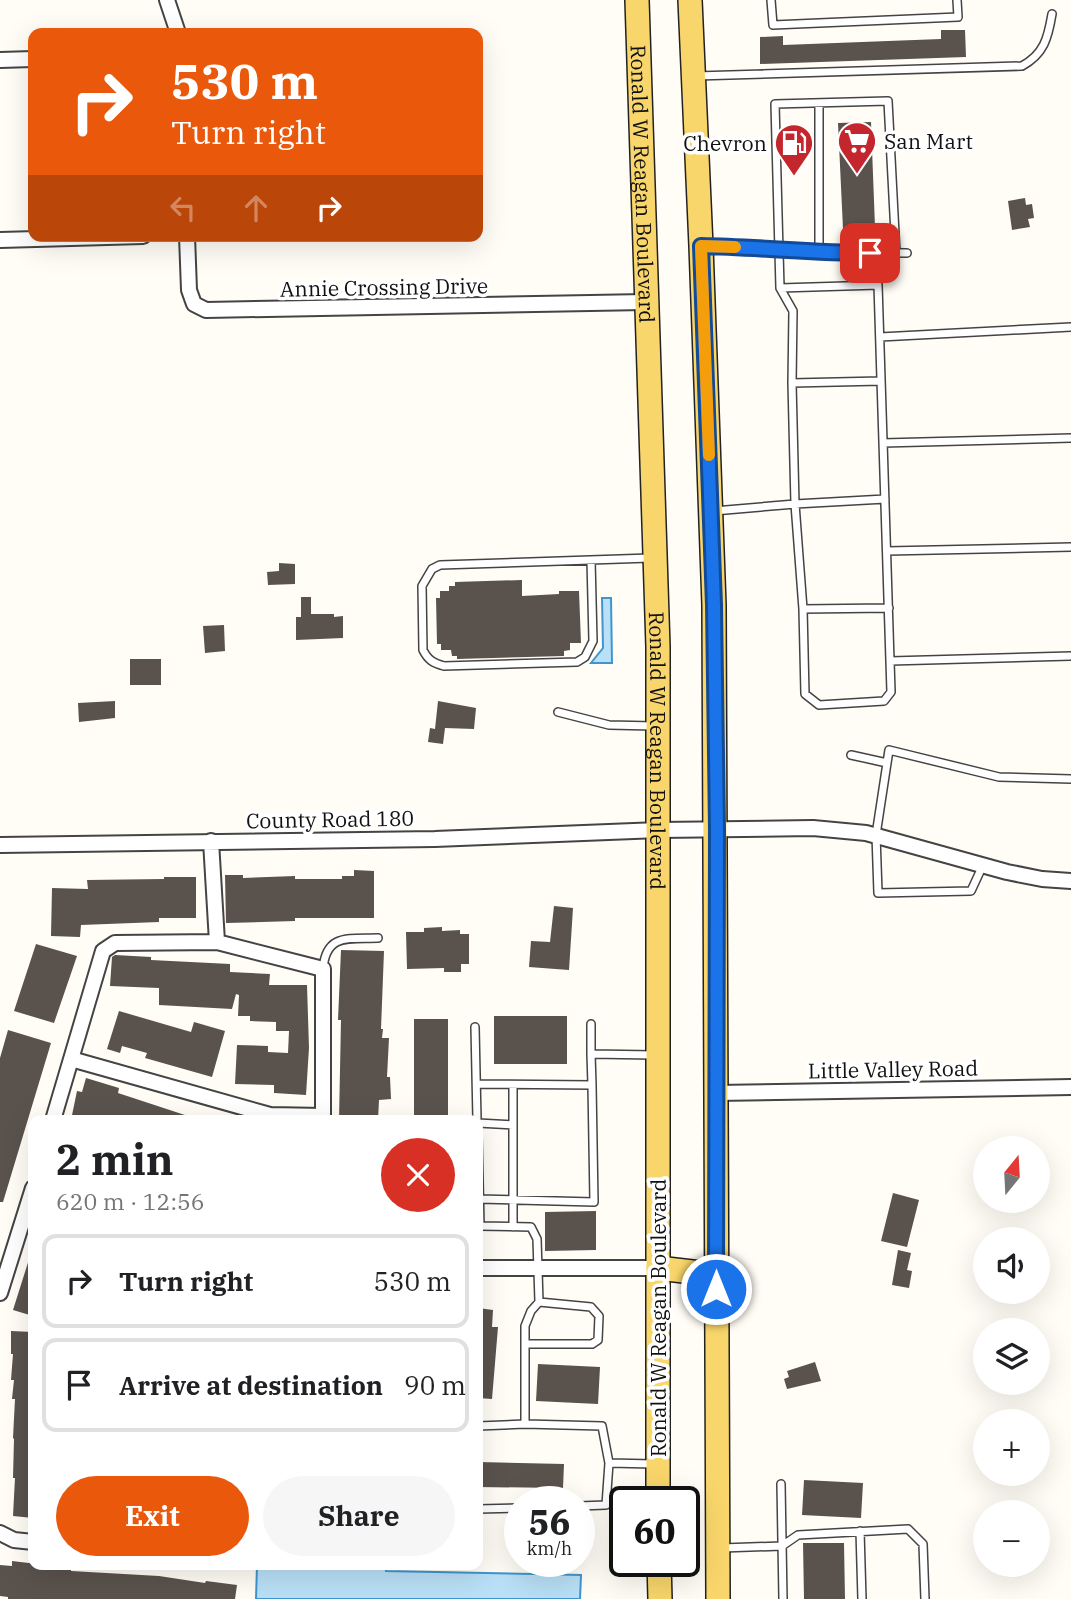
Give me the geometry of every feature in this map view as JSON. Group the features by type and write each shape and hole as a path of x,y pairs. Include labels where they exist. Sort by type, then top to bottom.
{"main road":[{"name":"Ronald W Reagan Boulevard","path":"637,0 658,726 658,1486"},
{"path":"690,0 711,511 717,829 716,1372 719,1599"},
{"path":"658,1268 694,1271 701,1273 706,1281 707,1337 716,1372"},
{"path":"659,1577 660,1599"}],"street":[{"path":"167,0 176,28"},
{"path":"0,60 28,59"},
{"path":"0,240 28,239"},
{"name":"Annie Crossing Drive","path":"187,242 189,290 194,304 206,310 645,302"},
{"name":"County Road 180","path":"0,845 533,836 659,830 813,828 876,835 983,866 1042,879 1071,881"},
{"path":"211,841 217,942"},
{"path":"54,1115 103,951 115,943 217,942 323,969 323,1115"},
{"path":"71,1059 271,1115"},
{"name":"Little Valley Road","path":"716,1093 1071,1087"},
{"path":"0,1293 28,1229"},
{"path":"483,1268 658,1268"},
{"path":"0,1533 14,1540 28,1541"}],"lane":[{"path":"771,0 773,25 958,17 957,0"},
{"path":"692,76 1022,66 1042,50 1049,37 1052,15"},
{"path":"780,288 878,285 891,692 884,701 819,705 805,694 803,609 795,504 793,311 780,288 775,104 888,102 896,253"},
{"path":"819,103 819,253"},
{"path":"701,246 778,248 819,253 907,253"},
{"path":"880,337 1071,327"},
{"path":"792,383 881,381"},
{"path":"883,443 1071,438"},
{"path":"711,511 885,499"},
{"path":"887,551 1071,547"},
{"path":"591,560 593,641 585,657 577,662 444,666 433,664 427,658 423,650 422,586 432,569 440,565 591,560 654,558"},
{"path":"803,609 889,608"},
{"path":"890,661 1071,656"},
{"path":"558,712 609,725 658,726"},
{"path":"983,866 971,891 878,893 876,835 889,750 999,777 1071,779"},
{"path":"851,755 887,763"},
{"path":"323,969 324,954 331,944 344,939 378,938"},
{"path":"483,1199 594,1202 591,1024"},
{"path":"475,1027 478,1115"},
{"path":"591,1054 658,1055"},
{"path":"477,1084 592,1085"},
{"path":"513,1085 513,1227"},
{"path":"483,1122 513,1125"},
{"path":"483,1226 531,1227 537,1239 539,1302 531,1311 525,1326 525,1424"},
{"path":"525,1344 592,1344 598,1339 599,1316 592,1307 539,1302"},
{"path":"483,1426 602,1426 610,1464 606,1505 595,1505"},
{"path":"610,1464 658,1465"},
{"path":"781,1484 783,1599"},
{"path":"483,1509 504,1508"},
{"path":"718,1548 782,1546 798,1535 908,1529 923,1544 925,1599"},
{"path":"859,1531 862,1599"}],"water":[{"path":"602,598 611,598 612,663 591,663 603,648"},
{"path":"257,1570 386,1570 504,1573 504,1577 581,1577 580,1599 256,1599"}],"building":[{"path":"941,30 965,30 966,57 760,64 760,37 783,36 783,45 941,39"},
{"name":"San Mart","path":"871,122 875,227 843,229 838,123"},
{"path":"1025,198 1026,205 1032,204 1034,218 1028,219 1030,227 1012,230 1008,201"},
{"path":"279,563 295,564 295,584 268,585 267,572 279,571"},
{"path":"522,580 522,596 579,591 581,643 570,643 570,650 564,651 564,656 457,659 457,656 452,656 451,650 441,650 441,644 437,644 436,598 440,598 440,591 449,591 449,586 455,586 455,582"},
{"path":"301,597 311,597 311,614 343,616 343,638 296,640 296,617 301,617"},
{"path":"224,625 225,651 205,653 203,626"},
{"path":"130,659 161,659 161,685 130,685"},
{"path":"115,701 115,718 79,722 78,703"},
{"path":"438,701 476,708 474,729 445,728 443,744 428,742 430,728 435,729"},
{"path":"354,870 374,871 374,918 295,918 295,921 226,923 225,875 243,875 243,878 295,876 295,879 342,879 342,876 354,876"},
{"path":"196,877 196,918 159,918 159,922 81,925 80,937 51,936 52,888 88,889 87,880"},
{"path":"554,906 573,908 569,970 529,967 531,941 550,942"},
{"path":"442,927 442,931 460,930 460,934 469,934 469,964 461,964 461,972 444,972 444,968 407,969 406,932 424,932 424,928"},
{"path":"36,944 77,956 54,1023 14,1011"},
{"path":"341,950 384,951 381,1029 382,1038 389,1038 387,1077 390,1077 391,1099 379,1100 378,1115 339,1115 341,1020 338,1020"},
{"path":"112,957 151,957 151,960 230,964 230,972 270,974 269,985 307,985 309,1048 306,1095 274,1093 274,1085 235,1084 237,1045 268,1046 268,1052 288,1053 289,1031 276,1031 276,1022 250,1021 250,1016 238,1016 239,995 236,994 232,1009 159,1005 159,988 110,986"},
{"path":"119,1011 191,1032 194,1022 225,1031 212,1077 145,1058 147,1053 122,1046 120,1053 107,1049"},
{"path":"494,1016 567,1016 567,1064 494,1064"},
{"path":"414,1019 448,1019 448,1115 414,1115"},
{"path":"8,1030 51,1043 3,1202 0,1202 0,1058"},
{"path":"86,1078 119,1088 118,1093 185,1115 72,1115 77,1091 82,1092"},
{"path":"893,1193 919,1200 907,1247 881,1241"},
{"path":"596,1211 596,1250 545,1251 545,1212"},
{"path":"898,1250 911,1253 907,1270 912,1271 909,1288 892,1285"},
{"path":"28,1262 28,1314 13,1310"},
{"path":"483,1309 493,1310 492,1327 498,1327 492,1399 483,1398"},
{"path":"11,1331 28,1332 28,1518 13,1516 15,1399 12,1399 14,1380 11,1380"},
{"path":"815,1362 821,1381 787,1389 784,1379 789,1377 787,1371"},
{"path":"538,1364 600,1367 598,1404 536,1401"},
{"path":"483,1462 564,1464 563,1486 483,1487"},
{"path":"804,1480 863,1483 861,1518 802,1515"},
{"path":"803,1543 844,1543 845,1599 804,1599"},
{"path":"12,1561 28,1563 28,1570 159,1576 237,1585 235,1599 8,1599 0,1596 0,1565 12,1566"}],"slow traffic":[{"path":"709,455 701,246 735,247"}],"place":[{"name":"San Mart","path":"857,175"},
{"name":"Chevron","path":"794,177"}],"route":[{"path":"716,1289 717,829 714,605 701,246 778,248 819,253 870,253"}]}
